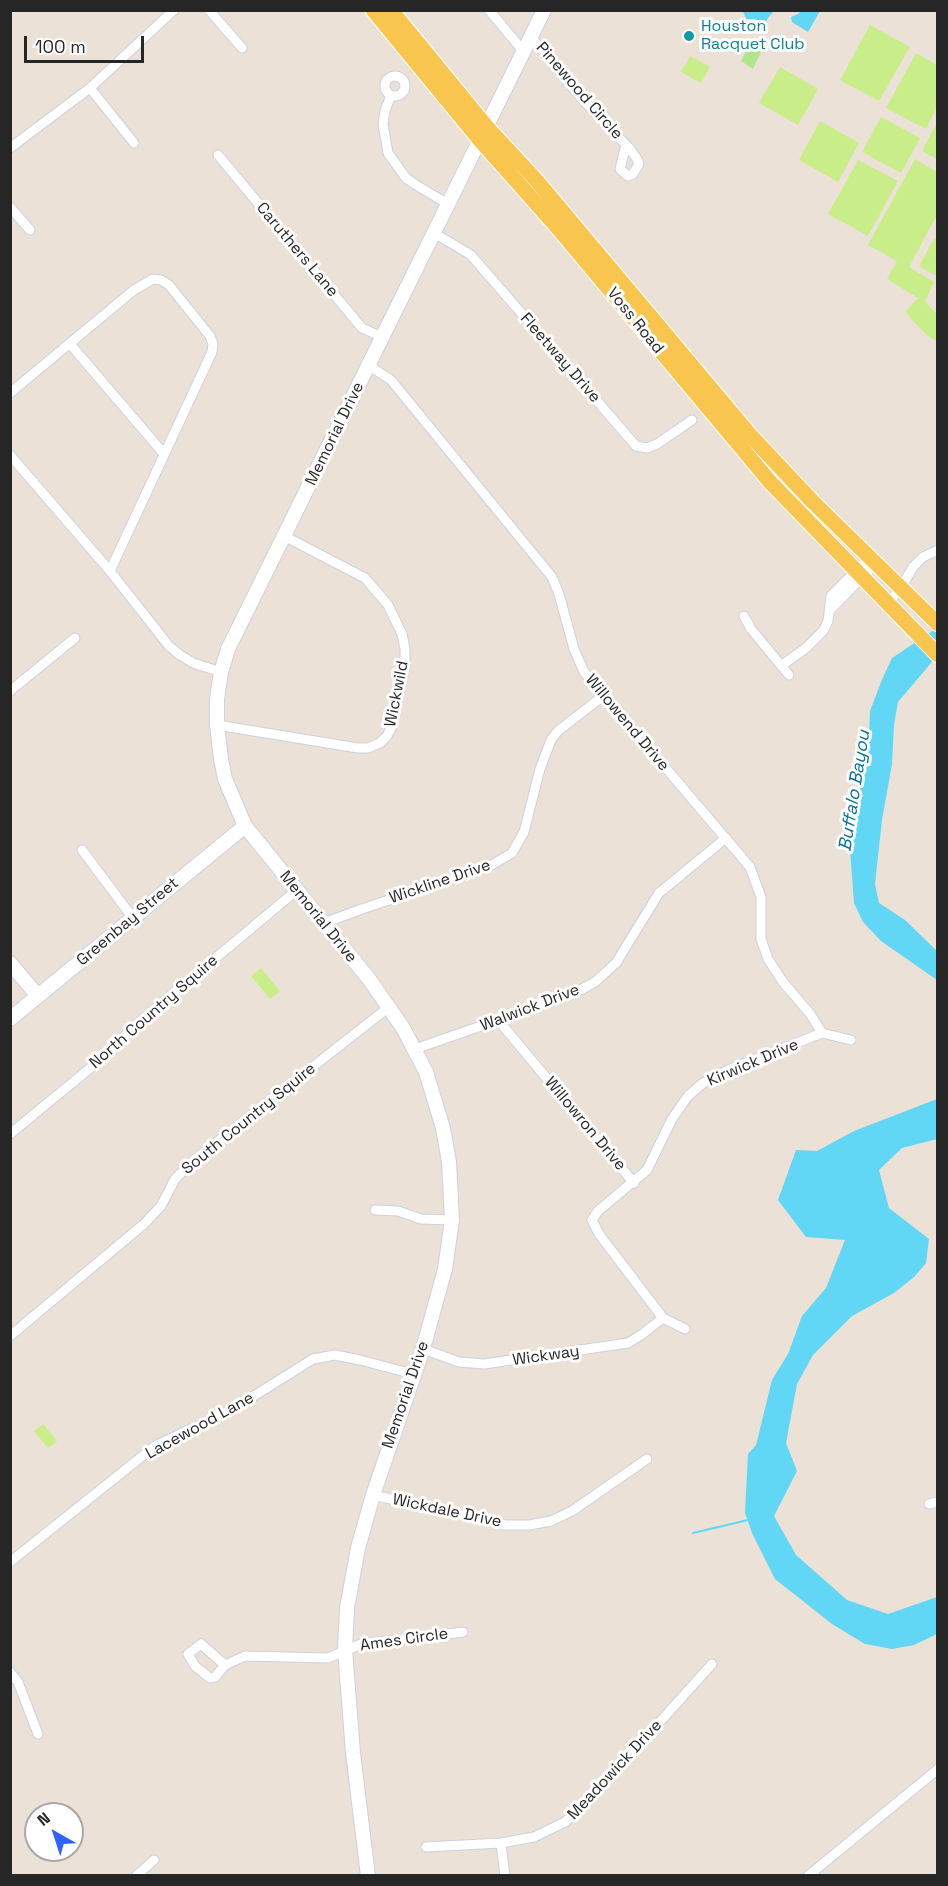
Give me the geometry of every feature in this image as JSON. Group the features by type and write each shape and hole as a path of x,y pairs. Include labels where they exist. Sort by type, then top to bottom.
{"main road":[{"name":"Voss Road","path":"373,10 483,133 537,181 751,436 813,502 938,624"},
{"name":"Voss Road","path":"391,10 483,133 613,295 770,482 938,655"},
{"path":"613,295 626,285"},
{"path":"675,369 688,360"},
{"path":"800,513 813,502"}],"street":[{"path":"10,148 90,88 174,10"},
{"path":"209,10 242,48"},
{"path":"489,10 524,52"},
{"name":"Memorial Drive","path":"368,1875 353,1753 345,1650 347,1608 358,1548 373,1495 423,1349 445,1269 452,1220 449,1162 443,1128 426,1072 390,1007 245,826 225,779 217,725 221,672 228,649 544,10"},
{"name":"Pinewood Circle","path":"531,37 582,99 626,145"},
{"path":"90,88 134,143"},
{"path":"391,95 383,124 388,153 406,178 448,204"},
{"name":"Caruthers Lane","path":"218,155 362,328 382,337"},
{"path":"10,207 30,230"},
{"name":"Fleetway Drive","path":"434,233 471,255 636,446 647,448 657,444 692,420"},
{"path":"10,393 143,284 153,279 161,280 169,285 210,336 213,344 212,352 110,571"},
{"path":"70,344 164,454"},
{"name":"Willowend Drive","path":"368,365 391,380 552,577 574,649 584,672 750,867 761,897 761,939 768,959 783,983 811,1015 822,1034"},
{"path":"10,455 110,571 169,646 180,655 207,669 221,672"},
{"name":"Wickwild","path":"217,725 358,748 368,748 380,743 392,726 405,666 405,649 402,634 388,605 365,578 284,536"},
{"path":"887,604 901,588 913,567 923,557 938,550"},
{"path":"782,665 806,648 824,630 829,611 872,561"},
{"path":"744,616 751,630 789,675"},
{"path":"10,691 75,638"},
{"name":"Wickline Drive","path":"324,923 490,866 512,853 524,832 540,769 551,740 558,731 603,696"},
{"name":"Greenbay Street","path":"10,1019 245,826"},
{"name":"Walwick Drive","path":"415,1049 573,994 595,982 616,963 659,893 726,838"},
{"path":"82,850 133,918"},
{"name":"North Country Squire","path":"10,1134 111,1051 132,1028 297,890"},
{"path":"10,963 38,996"},
{"name":"South Country Squire","path":"10,1336 144,1224 161,1206 176,1179 194,1160 390,1007"},
{"name":"Willowron Drive","path":"499,1021 634,1183 598,1211 592,1220 599,1234 663,1318 685,1329"},
{"path":"822,1034 851,1040"},
{"name":"Kirwick Drive","path":"634,1183 647,1170 672,1119 688,1096 703,1083 728,1070 822,1034"},
{"path":"375,1209 398,1211 421,1219 452,1220"},
{"name":"Wickway","path":"423,1349 459,1362 484,1364 628,1343 663,1318"},
{"name":"Lacewood Lane","path":"10,1562 155,1446 233,1409 313,1359 335,1355 413,1374"},
{"name":"Wickdale Drive","path":"373,1495 505,1525 530,1525 551,1521 572,1512 647,1459"},
{"name":"Ames Circle","path":"225,1665 245,1656 328,1658 361,1644 463,1632"},
{"name":"Meadowick Drive","path":"426,1847 501,1843 536,1837 565,1822 586,1804 712,1664"},
{"path":"10,1672 18,1682 38,1734"},
{"path":"808,1875 938,1769"},
{"path":"501,1843 505,1875"},
{"path":"136,1875 154,1860"}],"green space":[{"path":"870,25 910,47 879,101 840,80"},
{"path":"749,46 761,52 753,69 741,61"},
{"path":"916,53 937,65 937,107 926,129 886,108"},
{"path":"690,56 710,67 701,83 681,72"},
{"path":"780,67 818,89 798,125 759,103"},
{"path":"881,117 920,138 901,173 862,152"},
{"path":"820,121 859,143 838,182 799,160"},
{"path":"937,122 937,159 922,151"},
{"path":"915,159 937,172 937,215 909,267 934,282 925,302 937,314 937,341 928,336 906,311 918,298 887,279 897,261 868,245"},
{"path":"858,160 898,181 868,236 828,214"},
{"path":"934,239 937,239 937,276 919,266"},
{"path":"261,968 280,991 270,999 251,976"},
{"path":"43,1424 57,1441 48,1448 34,1431"}],"water":[{"path":"743,11 774,11 762,28 757,26 758,21 755,19 746,19"},
{"path":"801,11 820,11 808,32 792,22 791,17"},
{"path":"937,628 937,656 898,702 892,764 882,820 875,884 879,903 905,920 937,951 937,980 881,941 863,922 854,903 850,850 869,735 870,711 881,682 892,658"},
{"path":"937,1099 937,1139 902,1148 879,1170 889,1208 929,1239 926,1263 914,1277 894,1293 852,1316 813,1355 797,1384 786,1443 797,1471 774,1516 796,1555 847,1600 888,1614 937,1597 937,1634 914,1645 892,1649 865,1644 832,1624 775,1579 752,1533 745,1513 748,1454 756,1445 772,1380 788,1354 802,1316 826,1288 845,1240 806,1237 778,1200 796,1150 817,1151 854,1131"}],"waterway":[{"path":"693,1533 748,1520"}],"place":[{"name":"Houston Racquet Club","path":"689,36"}],"water label":[{"name":"Buffalo Bayou","path":"855,791"}]}
